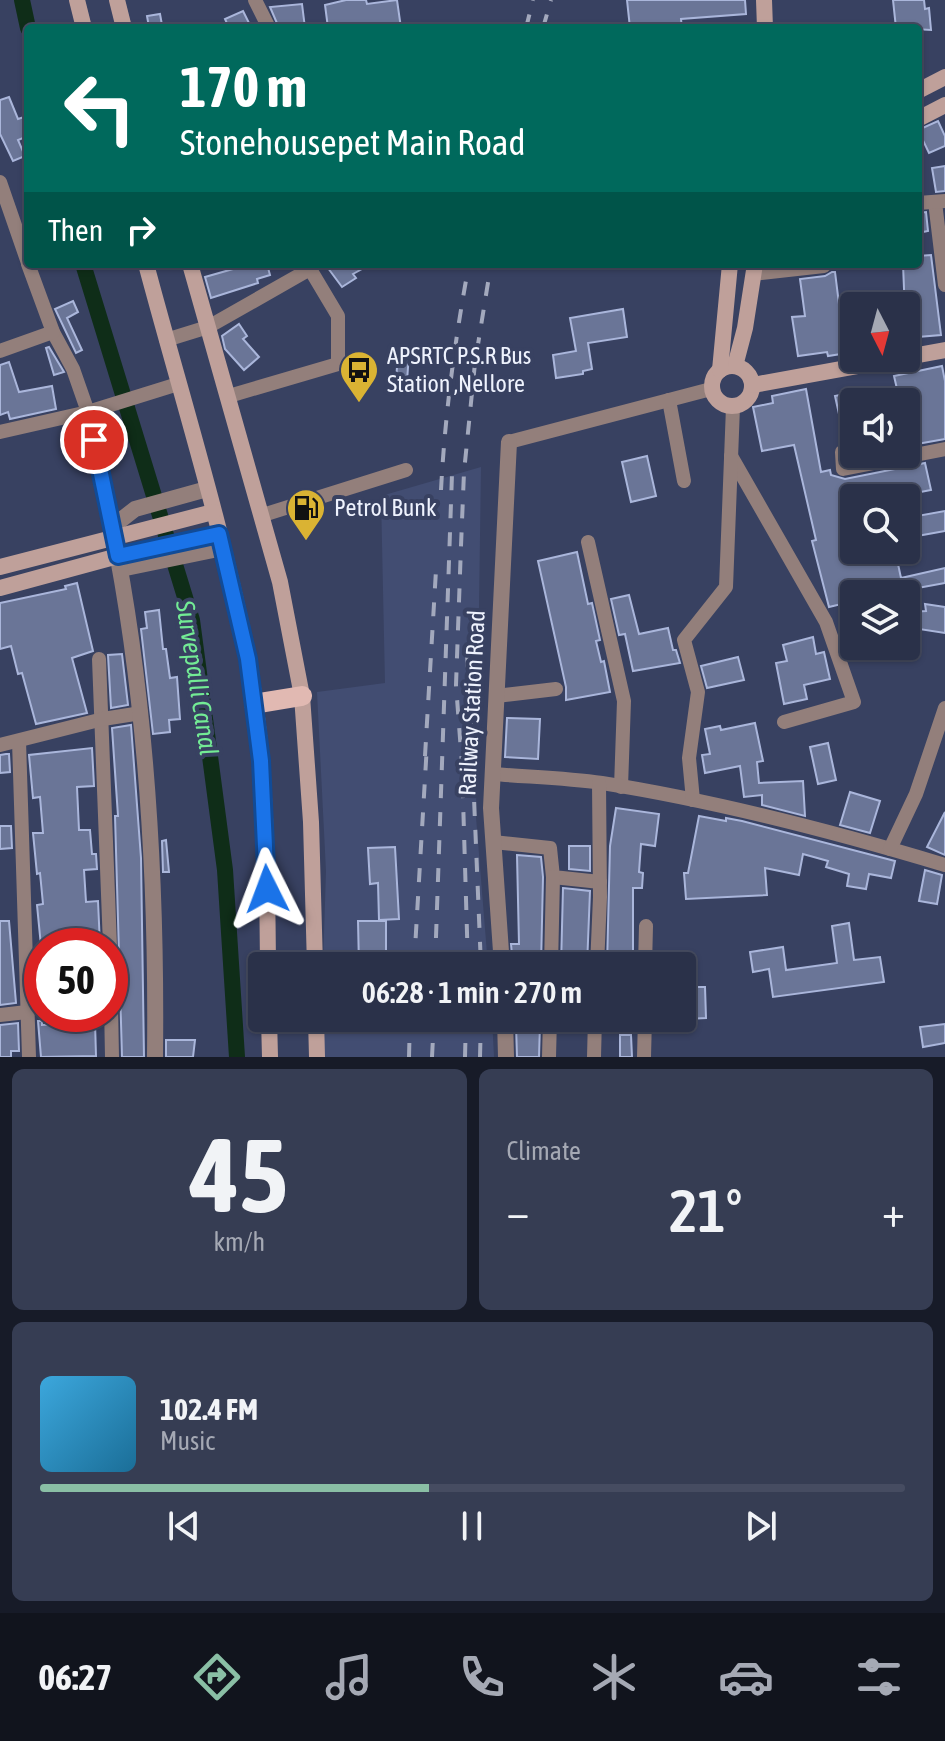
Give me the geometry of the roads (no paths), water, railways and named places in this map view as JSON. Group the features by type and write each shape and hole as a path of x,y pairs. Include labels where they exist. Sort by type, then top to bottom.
{"main road":[{"path":"77,0 83,24"},
{"path":"117,0 123,24"},
{"path":"764,0 765,24"},
{"path":"922,89 945,77"},
{"path":"922,117 945,105"},
{"path":"147,268 178,384 200,491 213,512 248,659 261,761 268,952"},
{"path":"191,268 263,515 280,582 302,696 311,822 315,952"},
{"path":"727,368 730,268"},
{"path":"727,368 748,372 753,385 751,396 743,404 733,407 722,404 711,389 727,368 745,328 754,269"},
{"path":"753,385 945,350"},
{"path":"0,567 113,531 136,530 213,512"},
{"path":"0,588 123,559 221,541"},
{"path":"254,704 302,696"},
{"path":"269,1032 270,1057"},
{"path":"316,1032 317,1057"}],"street":[{"path":"255,0 267,24"},
{"path":"0,182 24,252"},
{"path":"940,202 945,285"},
{"path":"29,268 88,412 113,531 123,559 141,713 156,953 155,1057"},
{"path":"166,340 208,327 311,268"},
{"path":"229,396 338,364 338,316 315,268"},
{"path":"754,269 777,268"},
{"path":"0,351 53,332"},
{"path":"0,432 88,412 178,384"},
{"path":"509,442 711,389"},
{"path":"669,400 684,481"},
{"path":"693,800 689,758 698,692 684,640 726,587 733,407"},
{"name":"Railway Station Road","path":"501,952 493,842 493,774 509,442"},
{"path":"920,454 945,449"},
{"path":"731,455 826,622 854,702 784,722"},
{"path":"263,515 406,470"},
{"path":"113,531 135,509 200,491"},
{"path":"588,542 624,701 621,787"},
{"path":"123,559 146,565 203,545"},
{"path":"99,659 109,928"},
{"path":"496,696 556,689"},
{"path":"890,849 916,794 945,708"},
{"path":"0,745 103,719 141,713"},
{"path":"19,741 25,928"},
{"path":"493,774 599,783 693,800 945,865"},
{"path":"598,952 599,783"},
{"path":"493,842 550,848 553,877 551,952"},
{"path":"553,877 600,882"},
{"path":"645,952 646,926"},
{"path":"0,1015 24,1012"},
{"path":"28,1032 29,1057"},
{"path":"112,1032 112,1057"},
{"path":"505,1032 506,1057"},
{"path":"549,1057 550,1032"},
{"path":"594,1057 595,1032"},
{"path":"644,1057 645,1032"}],"waterway":[{"name":"Survepalli Canal","path":"22,0 27,24"},
{"name":"Survepalli Canal","path":"84,268 192,620 225,870 237,1057"}],"railway":[{"path":"527,24 533,0"},
{"path":"544,24 551,0"},
{"path":"441,490 451,377 468,268"},
{"path":"468,952 462,765 456,685 464,472 475,363 490,268"},
{"path":"435,952 452,474"},
{"path":"425,756 436,570"},
{"path":"467,654 472,738"},
{"path":"415,952 427,744"},
{"path":"473,774 480,952"},
{"path":"409,1057 410,1032"},
{"path":"432,1057 433,1032"},
{"path":"465,1057 466,1032"},
{"path":"480,1057 481,1032"}],"place":[{"name":"APSRTC P.S.R Bus Station ,Nellore","path":"359,404"},
{"name":"Petrol Bunk","path":"306,542"}]}
